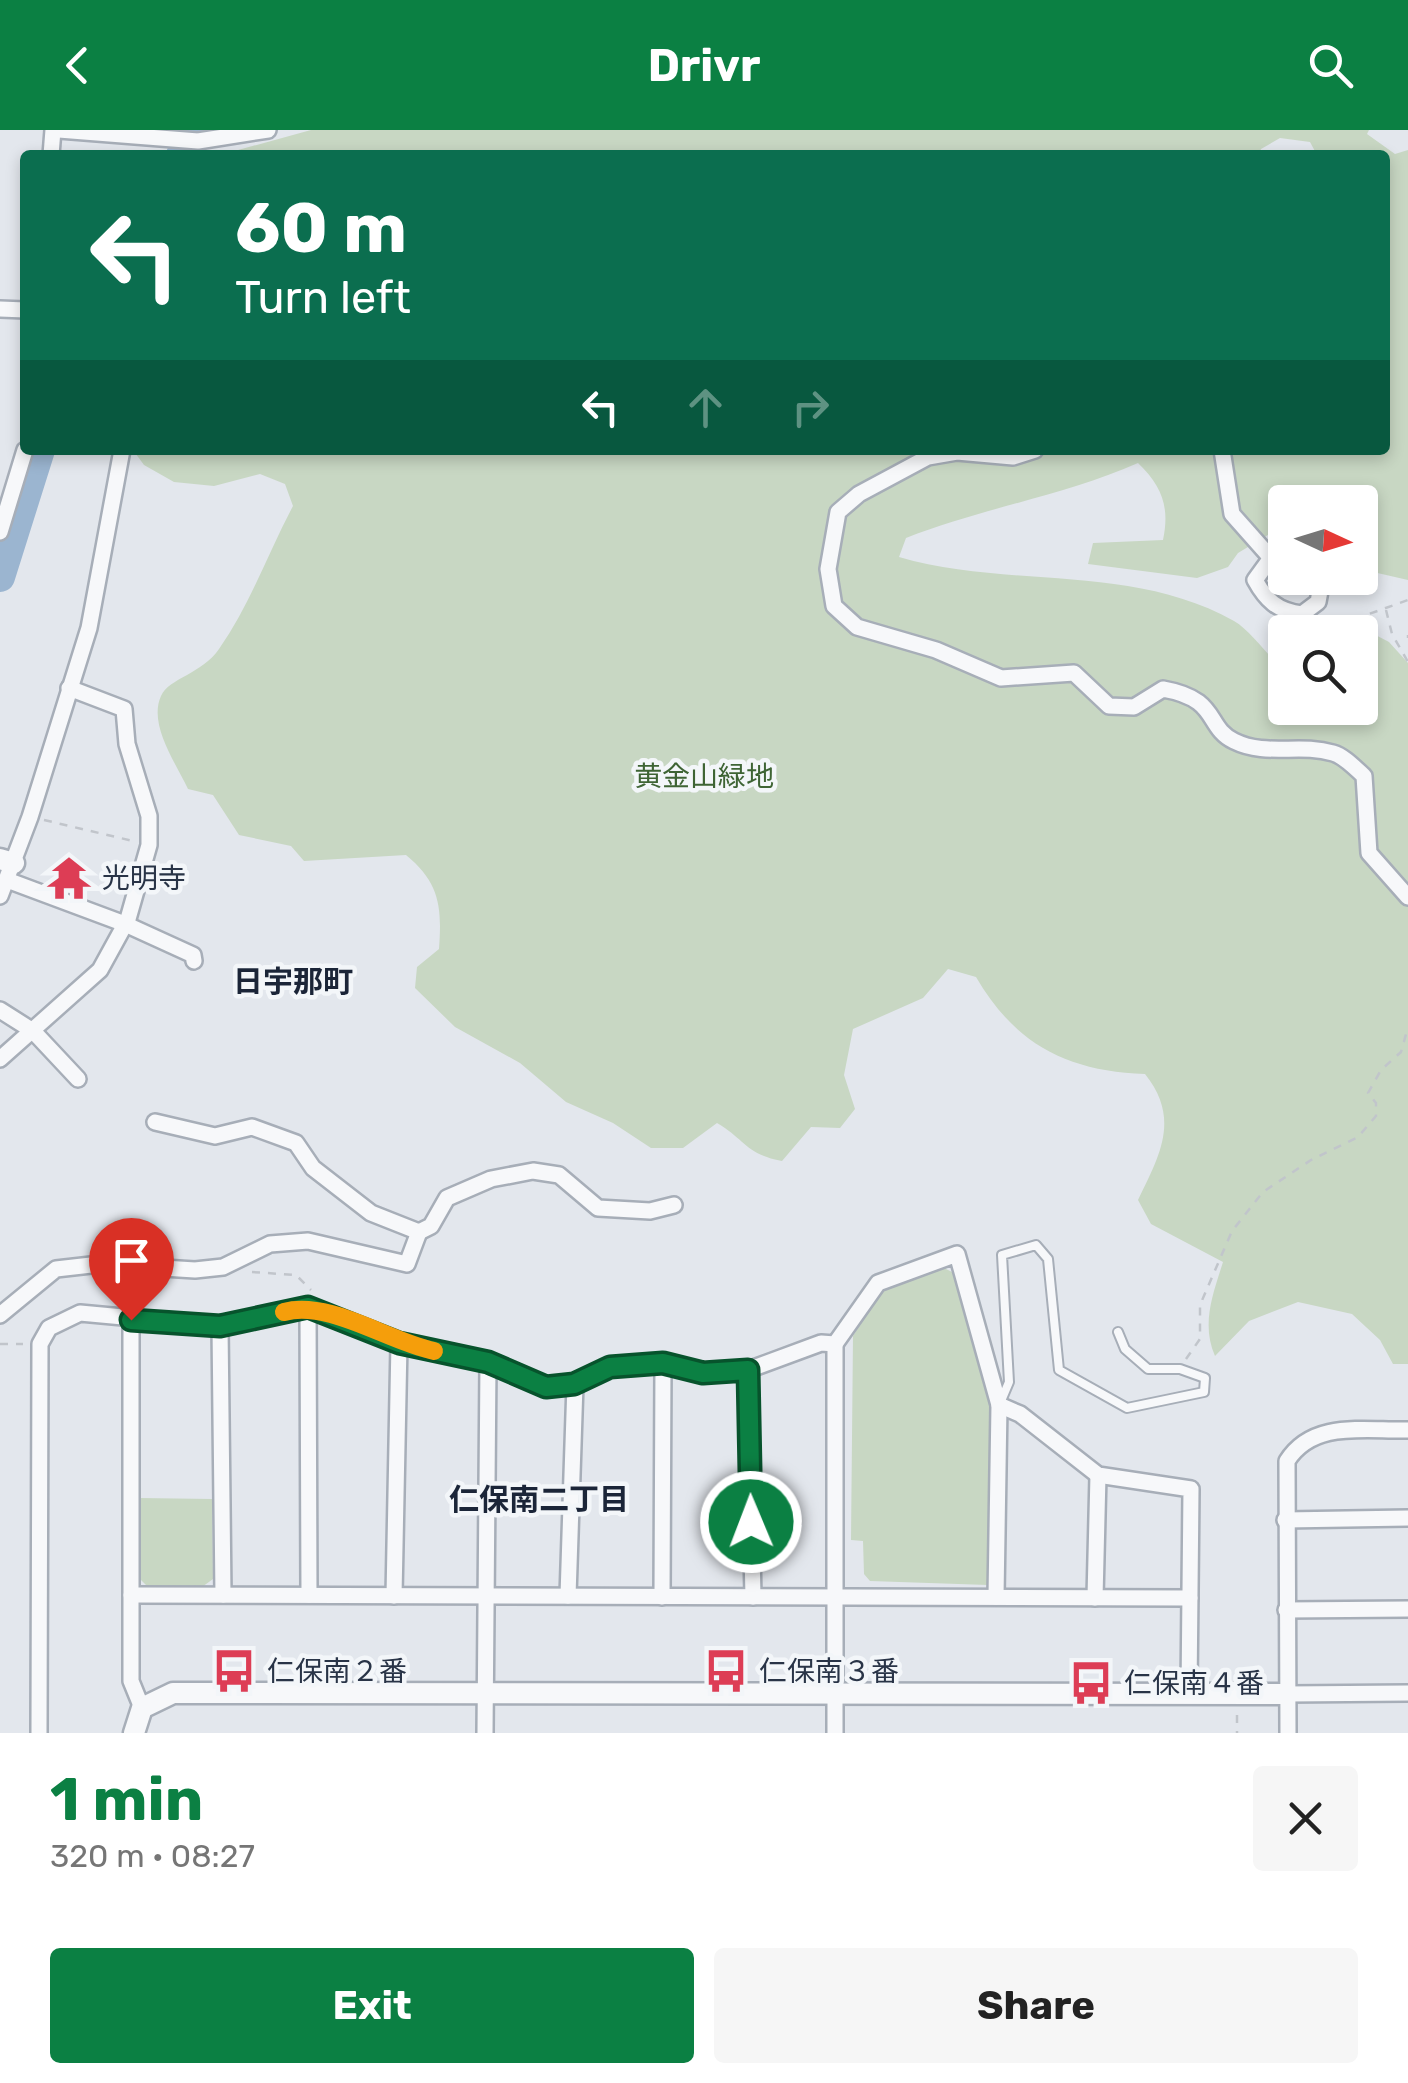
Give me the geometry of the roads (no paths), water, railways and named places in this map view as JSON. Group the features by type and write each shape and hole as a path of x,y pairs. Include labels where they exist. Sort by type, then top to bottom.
{"street":[{"path":"56,130 183,138 268,130"},
{"path":"0,532 23,455"},
{"path":"121,455 89,628 30,817 5,875 125,924 193,955 194,961"},
{"path":"942,455 928,458 859,494 838,512 828,569 834,606 856,627 936,650 1000,678 1074,673 1109,706 1134,706 1163,688 1189,693 1211,710 1229,740 1263,751 1299,748 1336,753 1364,776 1369,852 1408,897"},
{"path":"991,455 1019,455"},
{"path":"1223,455 1232,514 1268,556"},
{"path":"1268,561 1254,580 1269,602 1302,614 1318,602 1319,595"},
{"path":"0,1059 100,970 125,924 150,845 149,816 127,744 124,709 69,688"},
{"path":"0,1010 33,1032 78,1079"},
{"path":"155,1122 215,1136 252,1128 296,1143 312,1168 370,1213 419,1232"},
{"path":"0,1315 56,1270 100,1264 195,1270 224,1267 270,1244 308,1240 406,1264 419,1232 432,1226 447,1198 491,1179 533,1170 559,1175 598,1208 650,1211 674,1204"},
{"path":"835,1733 836,1344 878,1283 957,1254 999,1405 996,1597"},
{"path":"308,1307 308,1595"},
{"path":"40,1733 40,1344 50,1328 80,1313 220,1326 308,1307 399,1343 488,1362 546,1387 574,1384 610,1367 663,1363 703,1373 748,1370 821,1344 836,1344"},
{"path":"131,1320 130,1681 142,1708 134,1733"},
{"path":"220,1326 222,1595"},
{"path":"394,1596 399,1343"},
{"path":"485,1733 488,1362"},
{"path":"662,1596 663,1363"},
{"path":"748,1370 752,1597"},
{"path":"568,1596 574,1384"},
{"path":"999,1405 1020,1414 1098,1476 1191,1489 1189,1693"},
{"path":"1288,1733 1287,1461 1299,1442 1320,1432 1408,1430"},
{"path":"1095,1598 1098,1476"},
{"path":"1286,1520 1408,1518"},
{"path":"131,1595 1190,1598"},
{"path":"1286,1610 1408,1609"},
{"path":"142,1708 173,1693 1408,1693"}],"lane":[{"path":"999,1405 1009,1382 1002,1255 1036,1245 1048,1259 1059,1370 1126,1408 1204,1392 1205,1378 1180,1368 1148,1369 1125,1349 1118,1332"}],"waterway":[{"path":"184,150 196,130"},
{"path":"0,577 38,455"}],"place":[{"name":"光明寺","path":"69,878"},
{"name":"仁保南２番","path":"234,1671"},
{"name":"仁保南３番","path":"726,1671"},
{"name":"仁保南４番","path":"1091,1683"}],"district":[{"name":"日宇那町","path":"293,982"},
{"name":"仁保南二丁目","path":"539,1500"}],"park label":[{"name":"黄金山緑地","path":"704,776"}]}
